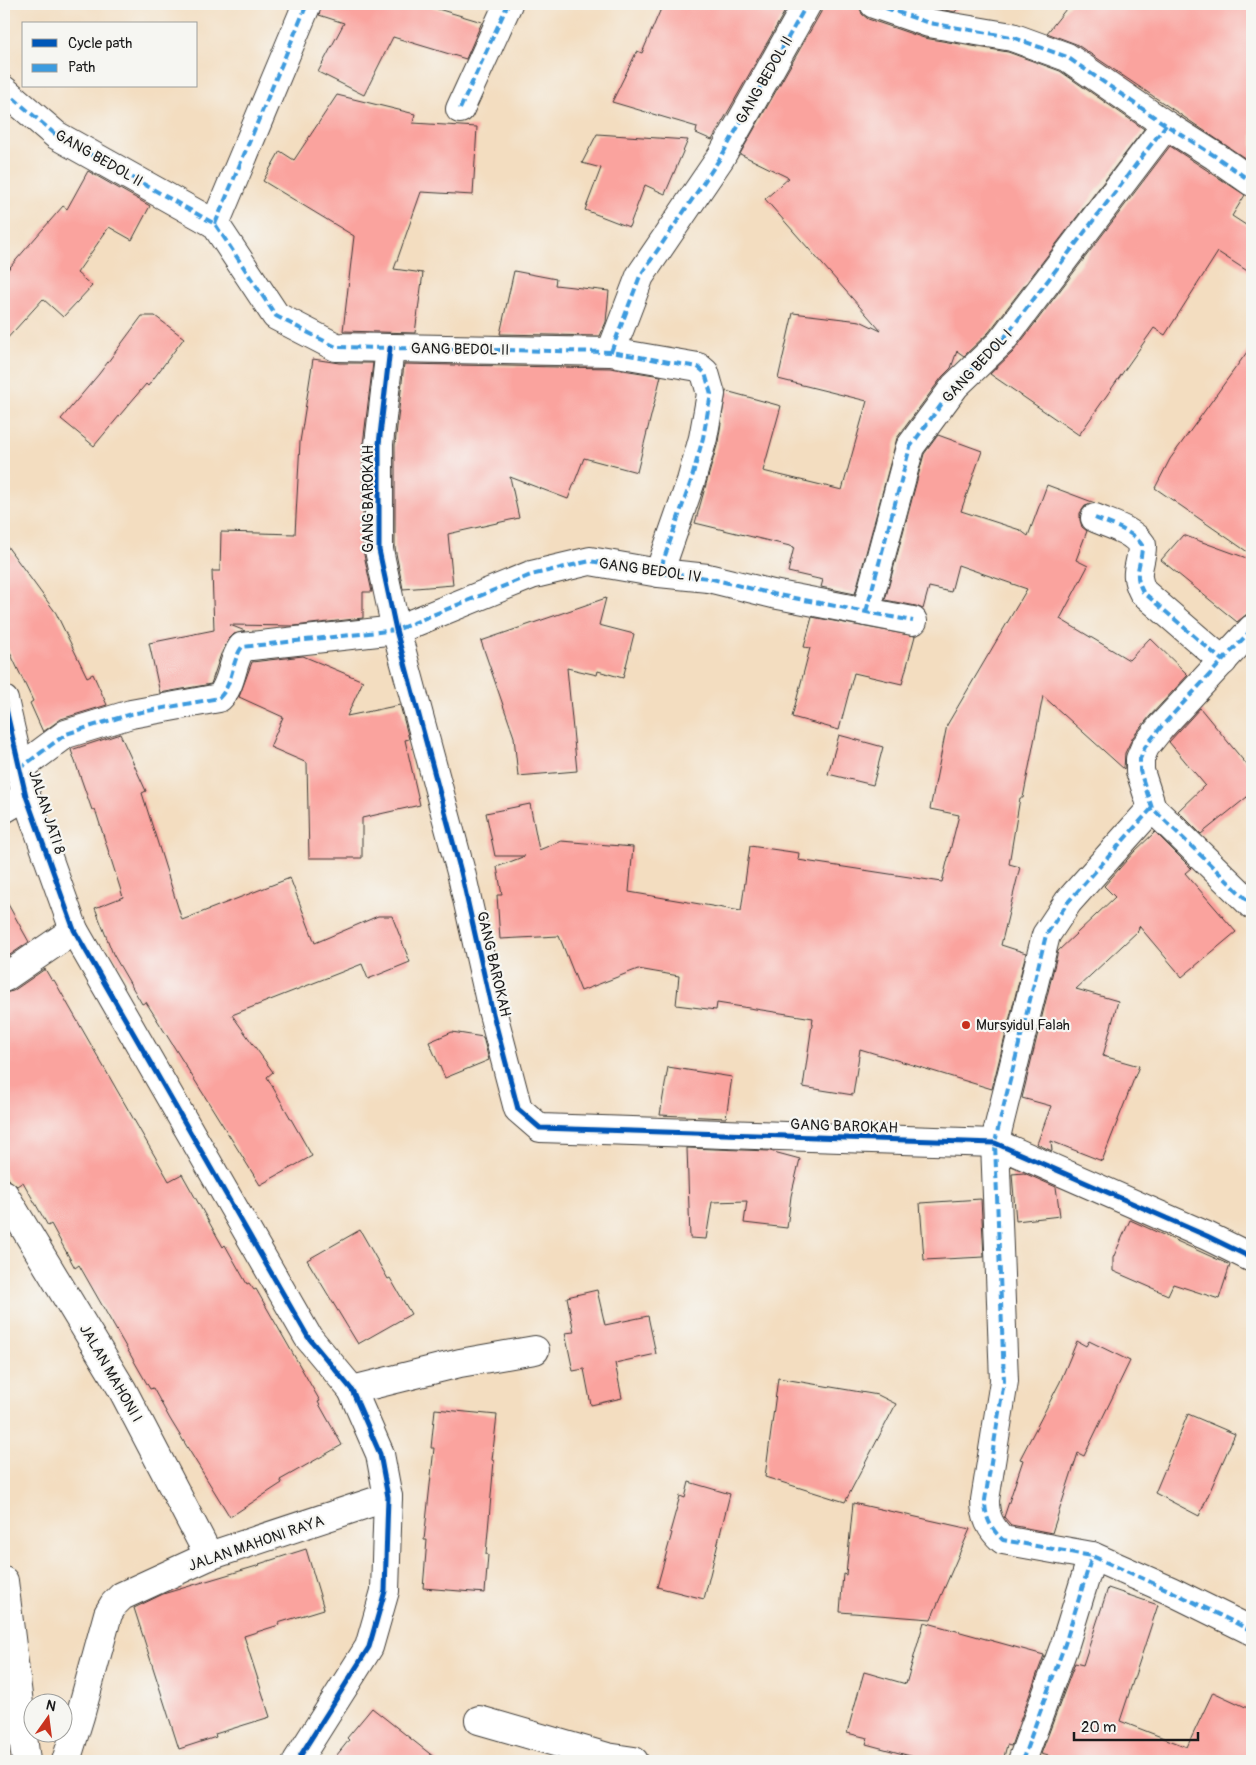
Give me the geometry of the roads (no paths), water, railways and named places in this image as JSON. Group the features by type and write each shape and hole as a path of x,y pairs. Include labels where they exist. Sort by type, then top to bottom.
{"street":[{"path":"214,224 307,4"},
{"path":"460,109 508,4"},
{"name":"GANG BEDOL II","path":"4,90 56,135 214,224 276,316 336,347 612,352 640,276 720,157 807,4"},
{"path":"874,4 929,23 1012,37 1067,57 1166,126 1215,156 1252,182"},
{"name":"GANG BEDOL I","path":"866,612 910,447 955,386 1001,342 1166,126"},
{"name":"GANG BAROKAH","path":"390,348 379,444 378,550 396,630 461,872 492,1010 518,1109 540,1128 995,1143"},
{"path":"612,352 698,367 706,373 712,394 703,438 691,481 659,573"},
{"path":"1095,518 1129,533 1137,539 1142,545 1137,574 1138,582 1143,592 1223,661"},
{"name":"GANG BEDOL IV","path":"19,769 66,734 130,714 219,698 228,686 236,655 242,647 396,630 531,575 590,561 659,573 708,578 773,594 913,621"},
{"path":"1252,630 1161,727 1145,747 1140,759 1140,771 1152,808 1252,905"},
{"name":"JALAN JATI 8","path":"4,708 19,769 15,802 74,930 308,1337 352,1390 380,1454 388,1498 385,1591 369,1647 298,1761"},
{"path":"1152,808 1068,902 1046,936 995,1143 1004,1381 985,1500 985,1511 993,1531 1003,1540 1092,1556 1252,1631"},
{"path":"4,978 74,930"},
{"path":"995,1143 1207,1236 1252,1258"},
{"name":"JALAN MAHONI I","path":"4,1194 122,1389 209,1556"},
{"path":"352,1390 460,1363 535,1350"},
{"name":"JALAN MAHONI RAYA","path":"66,1761 108,1614 122,1596 209,1556 388,1498"},
{"path":"1022,1761 1065,1644 1092,1556"},
{"path":"4,1581 26,1761"},
{"path":"479,1720 607,1757 634,1761"}],"place":[{"name":"Mursyidul Falah","path":"966,1025"}]}
